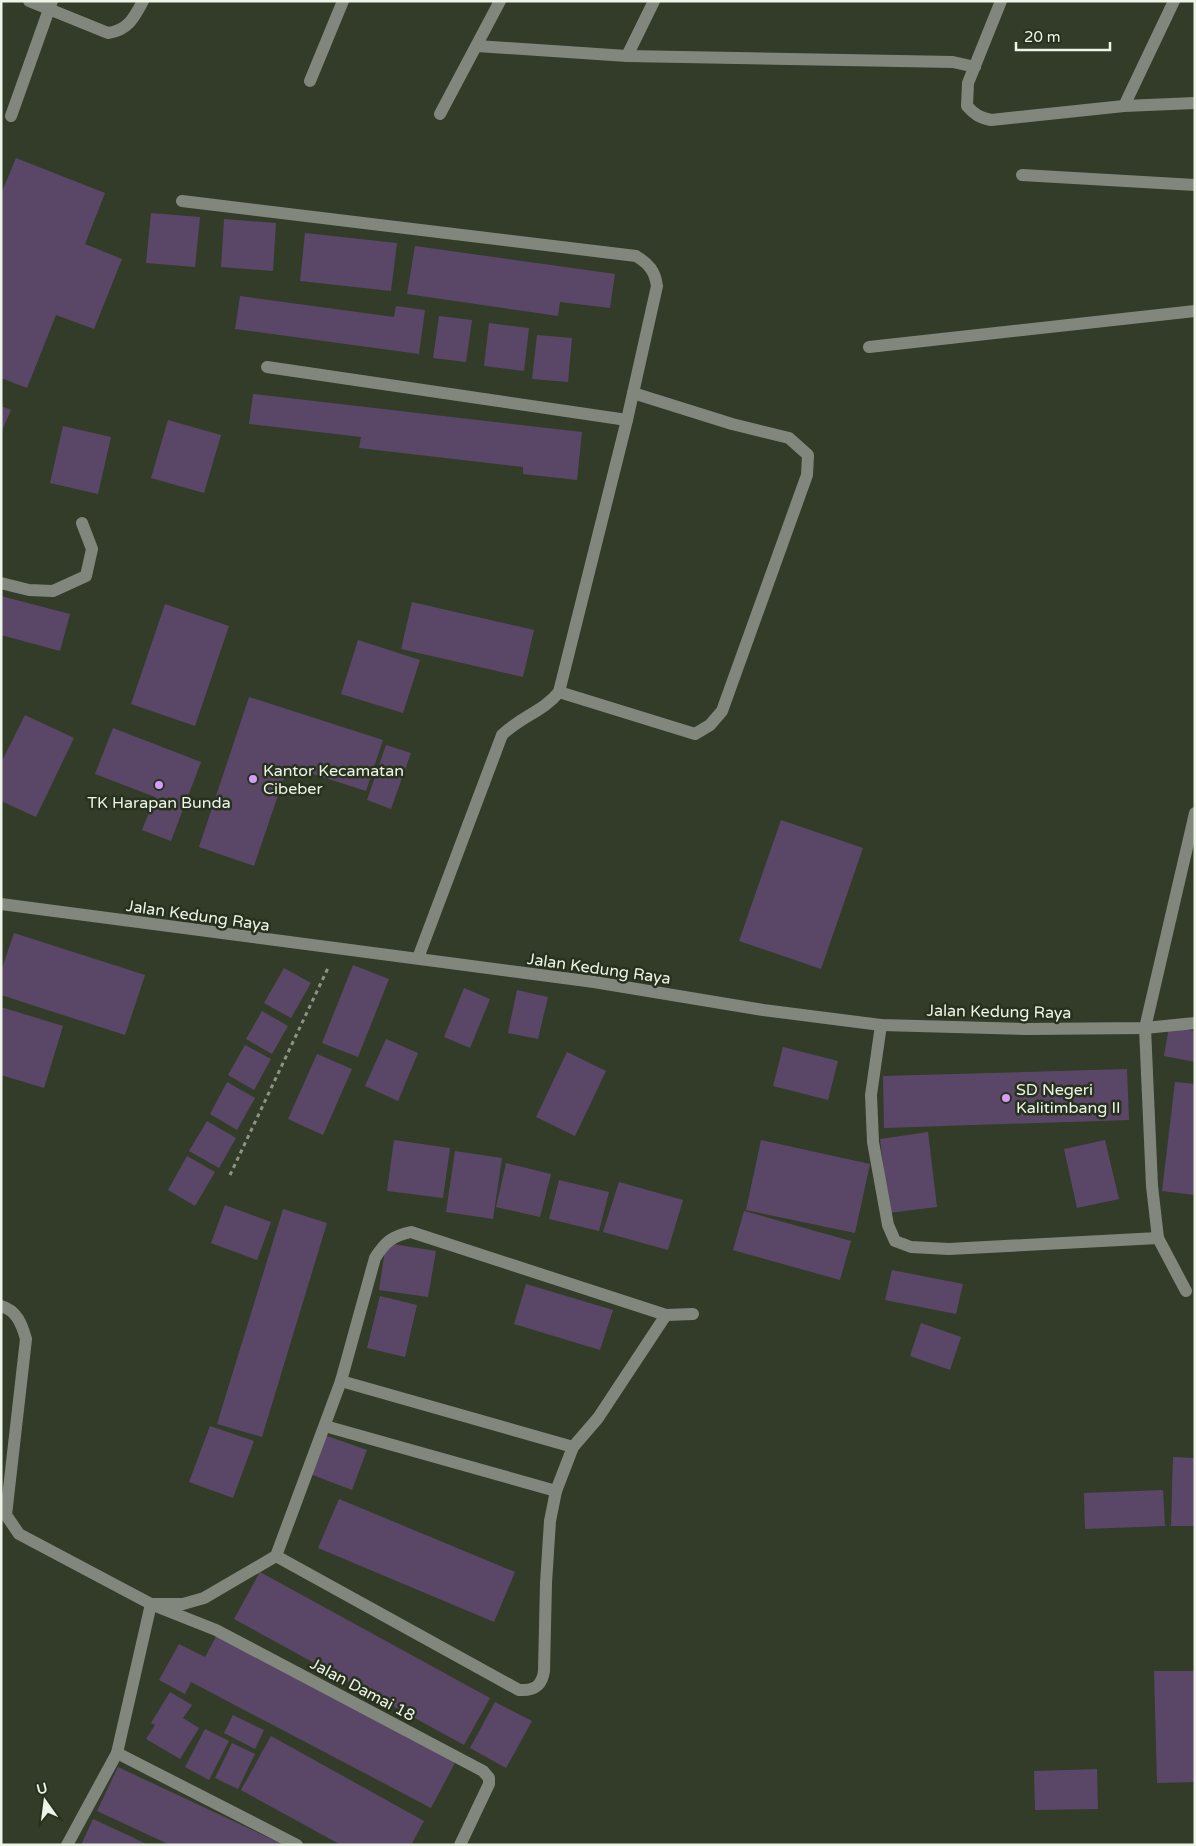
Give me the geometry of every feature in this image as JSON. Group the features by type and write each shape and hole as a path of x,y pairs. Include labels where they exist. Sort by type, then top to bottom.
{"street":[{"path":"29,1 50,5 108,33 128,26 142,1"},
{"path":"310,81 343,1"},
{"path":"440,114 500,1"},
{"path":"627,56 654,1"},
{"path":"1001,1 968,83 967,106 973,113 982,118 991,120 1124,106 1195,103"},
{"path":"1124,106 1174,1"},
{"path":"10,116 50,5"},
{"path":"477,46 627,56 953,62 975,67"},
{"path":"1022,174 1195,185"},
{"path":"182,201 636,256 648,263 656,278 657,286 627,420 559,692 550,704 515,722 502,735 418,958"},
{"path":"870,347 1195,311"},
{"path":"267,367 627,420"},
{"path":"559,692 695,734 710,725 722,711 806,475 808,455 789,438 732,424 633,394"},
{"path":"1,583 29,590 53,591 86,576 92,549 82,523"},
{"path":"1186,1291 1158,1238 1152,1186 1145,1028 1195,813"},
{"name":"Jalan Kedung Raya","path":"1,904 337,950 418,958 594,982 763,1010 881,1025 1026,1030 1145,1028 1195,1023"},
{"path":"881,1025 871,1095 873,1142 888,1225 895,1241 911,1248 949,1249 1158,1238"},
{"path":"1,1306 9,1308 21,1322 26,1339 6,1515 19,1534 151,1604 183,1604 204,1598 276,1556 341,1381 374,1258 385,1241 411,1232 666,1314 693,1314"},
{"path":"276,1556 519,1690 528,1690 536,1687 543,1681 550,1521 556,1491 573,1447 598,1418 666,1314"},
{"path":"341,1381 573,1447"},
{"path":"325,1426 556,1491"},
{"path":"67,1845 117,1753 151,1604"},
{"name":"Jalan Damai 18","path":"151,1604 216,1630 483,1771 489,1778 489,1784 460,1845"},
{"path":"117,1753 297,1845"}],"path":[{"path":"230,1175 337,950"}],"building":[{"path":"16,158 105,193 85,244 122,259 94,329 56,315 27,388 1,378 1,194"},
{"path":"151,213 200,217 195,267 146,263"},
{"path":"224,219 276,223 273,271 221,267"},
{"path":"305,233 397,243 391,291 300,281"},
{"path":"415,246 615,274 610,308 560,302 558,316 407,294"},
{"path":"240,296 394,317 396,306 425,310 419,354 235,329"},
{"path":"439,316 472,320 466,362 433,358"},
{"path":"489,323 529,328 524,371 484,366"},
{"path":"537,335 572,338 568,382 532,379"},
{"path":"253,394 582,432 577,480 523,474 523,467 359,448 361,437 249,424"},
{"path":"1,406 11,410 1,433"},
{"path":"168,420 221,435 204,493 151,478"},
{"path":"63,426 111,437 98,494 50,483"},
{"path":"1,596 70,614 60,651 1,635"},
{"path":"412,602 534,630 523,677 401,649"},
{"path":"165,604 229,626 195,726 131,704"},
{"path":"358,640 420,660 403,713 341,694"},
{"name":"Kantor Kecamatan Cibeber","path":"249,697 383,740 366,791 288,766 254,866 199,847"},
{"path":"25,715 74,738 36,817 1,801 1,763"},
{"name":"TK Harapan Bunda","path":"113,728 201,762 171,841 142,830 155,797 95,774"},
{"path":"386,745 411,753 391,809 367,800"},
{"path":"781,820 863,848 821,969 739,941"},
{"path":"14,933 145,975 125,1035 1,995 1,971"},
{"path":"353,965 389,979 358,1057 322,1043"},
{"path":"284,968 311,983 291,1018 264,1003"},
{"path":"464,988 490,999 470,1048 444,1037"},
{"path":"517,990 548,997 538,1039 508,1033"},
{"path":"1,1007 63,1026 44,1088 1,1075"},
{"path":"262,1011 288,1026 272,1054 246,1039"},
{"path":"1169,1027 1195,1031 1195,1062 1164,1056"},
{"path":"386,1039 418,1053 398,1101 365,1086"},
{"path":"245,1045 271,1059 254,1090 228,1075"},
{"path":"783,1047 838,1061 828,1100 773,1086"},
{"path":"567,1052 606,1071 575,1136 536,1117"},
{"path":"317,1054 352,1069 323,1135 288,1119"},
{"name":"SD Negeri Kalitimbang II","path":"1127,1069 1129,1120 884,1128 883,1076"},
{"path":"227,1082 255,1098 237,1130 210,1114"},
{"path":"1175,1082 1195,1084 1195,1195 1162,1191"},
{"path":"207,1121 236,1138 219,1168 189,1151"},
{"path":"928,1132 937,1207 889,1213 880,1139"},
{"path":"394,1140 450,1148 443,1198 387,1191"},
{"path":"761,1140 870,1164 855,1233 746,1210"},
{"path":"1105,1140 1119,1199 1077,1208 1064,1149"},
{"path":"455,1151 502,1158 493,1219 446,1212"},
{"path":"187,1156 215,1172 195,1206 168,1190"},
{"path":"506,1163 551,1174 540,1217 496,1207"},
{"path":"559,1180 609,1192 599,1231 549,1219"},
{"path":"619,1182 683,1200 668,1250 603,1232"},
{"path":"225,1205 271,1222 257,1260 211,1243"},
{"path":"283,1209 327,1223 262,1437 217,1424"},
{"path":"744,1211 851,1241 840,1280 733,1250"},
{"path":"386,1243 436,1251 428,1297 379,1290"},
{"path":"892,1270 963,1284 956,1314 885,1300"},
{"path":"526,1284 613,1310 600,1350 514,1324"},
{"path":"380,1296 417,1305 405,1357 367,1348"},
{"path":"921,1323 961,1337 950,1370 910,1356"},
{"path":"210,1426 254,1441 233,1498 189,1482"},
{"path":"324,1435 367,1450 352,1490 310,1474"},
{"path":"1173,1457 1195,1458 1195,1526 1171,1526"},
{"path":"1163,1490 1165,1526 1085,1529 1084,1493"},
{"path":"339,1499 515,1572 494,1622 318,1548"},
{"path":"260,1572 490,1698 464,1745 234,1619"},
{"path":"217,1635 456,1761 431,1808 191,1682 185,1694 159,1680 179,1644 205,1657"},
{"path":"1154,1671 1195,1671 1195,1782 1157,1783"},
{"path":"170,1692 192,1705 183,1718 199,1728 180,1759 146,1739 155,1725 151,1723"},
{"path":"495,1702 532,1721 506,1768 470,1748"},
{"path":"233,1715 264,1730 255,1749 224,1733"},
{"path":"205,1729 229,1741 209,1780 185,1767"},
{"path":"271,1736 424,1821 411,1845 341,1845 241,1790"},
{"path":"232,1743 255,1754 238,1789 215,1778"},
{"path":"118,1767 284,1845 170,1845 97,1811"},
{"path":"1097,1769 1098,1809 1035,1810 1034,1771"},
{"path":"93,1819 132,1837 148,1845 81,1845"}],"place":[{"name":"Kantor Kecamatan Cibeber","path":"253,779"},
{"name":"TK Harapan Bunda","path":"159,785"},
{"name":"SD Negeri Kalitimbang II","path":"1006,1098"}]}
